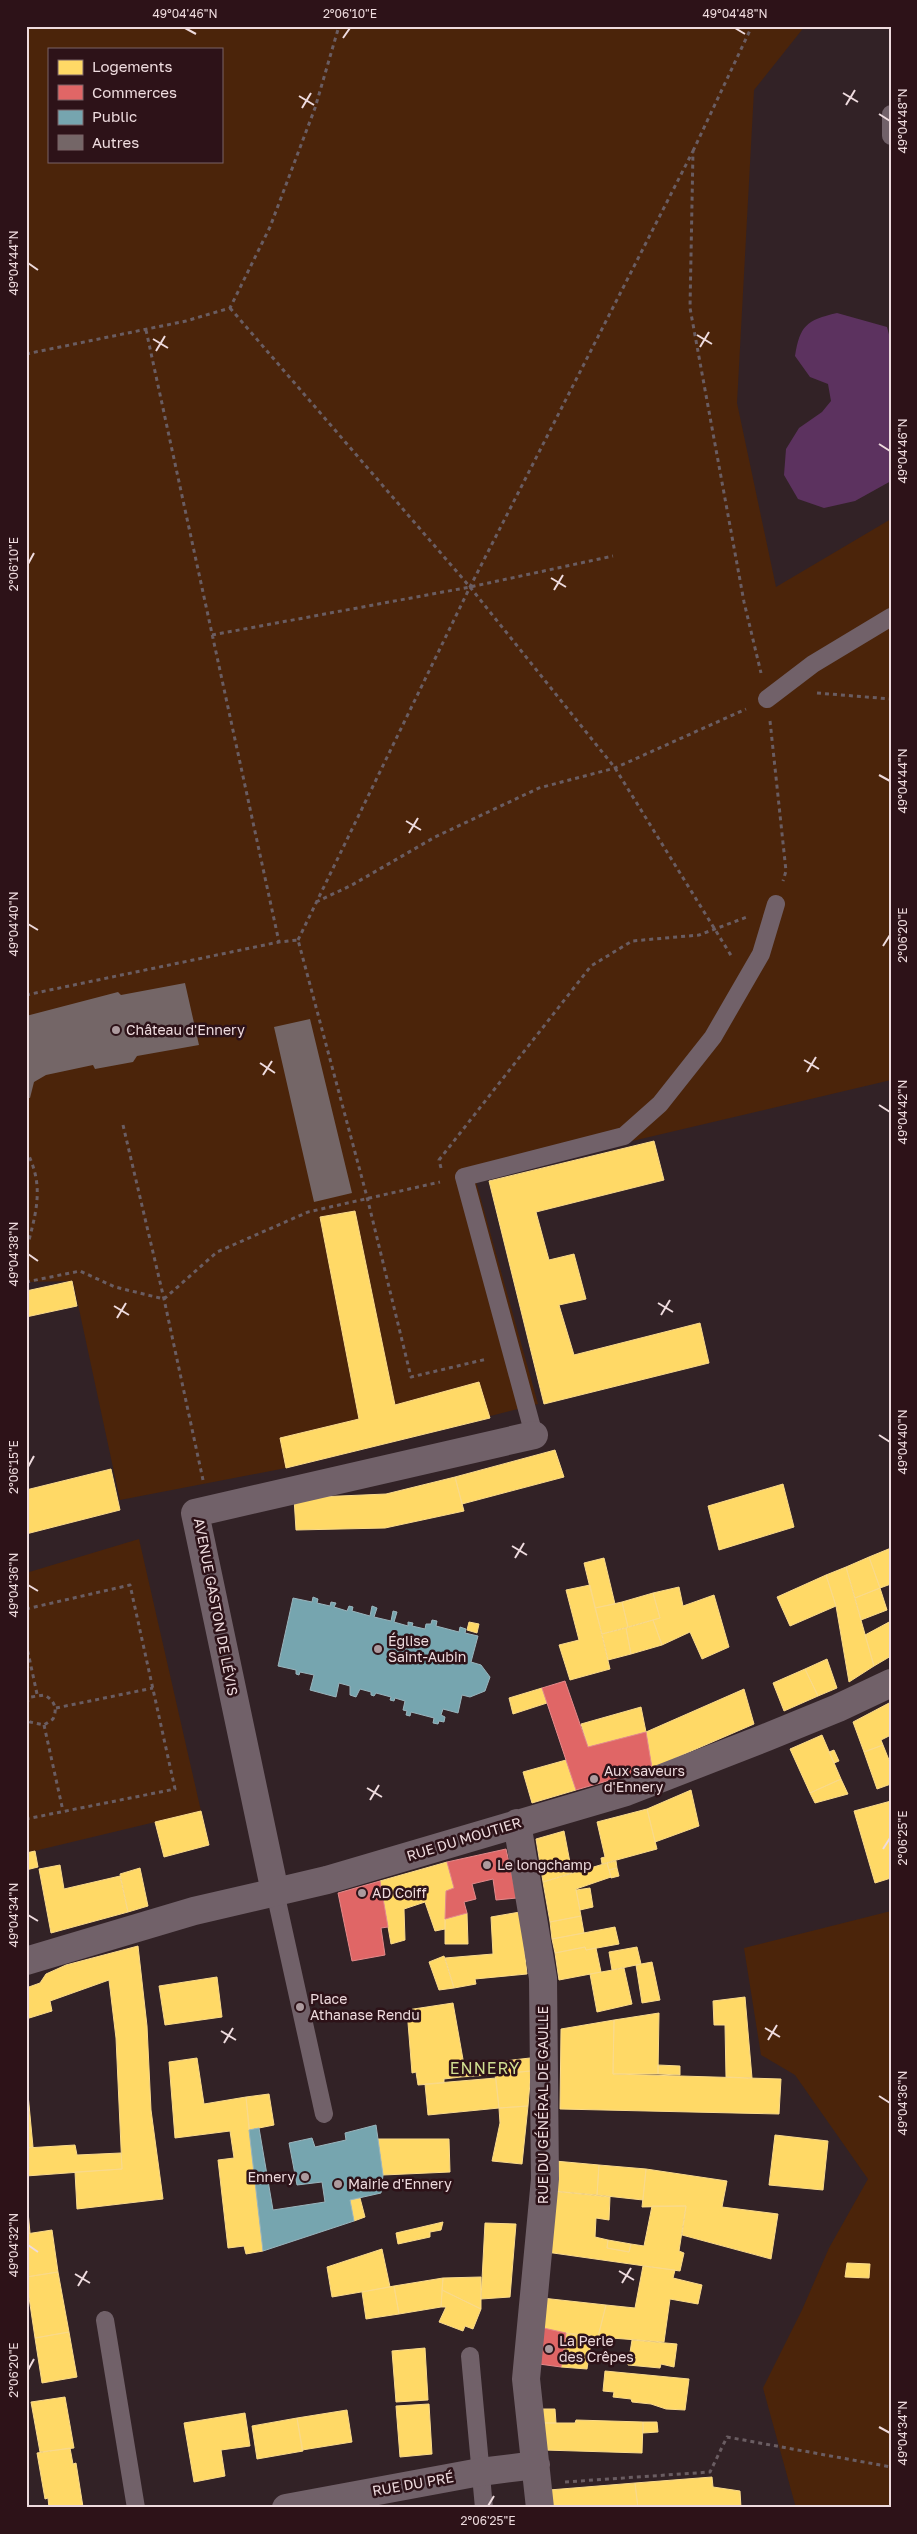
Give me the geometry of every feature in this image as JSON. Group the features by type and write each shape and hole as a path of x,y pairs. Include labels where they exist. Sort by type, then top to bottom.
{"street":[{"name":"AVENUE GASTON DE LÉVIS","path":"275,1892 195,1514 534,1435"},
{"name":"RUE DU MOUTIER","path":"26,1961 136,1927 327,1880 626,1792 697,1766 838,1708 891,1683"},
{"name":"RUE DU GÉNÉRAL DE GAULLE","path":"517,1823 543,1978 545,2180 526,2379 538,2486"},
{"name":"RUE DU PRÉ","path":"286,2508 480,2472 538,2486"}],"lane":[{"path":"891,114 891,136"},
{"path":"773,695 813,664 891,617"},
{"path":"534,1435 464,1178 624,1136 660,1104 707,1045 761,954 776,904"},
{"path":"275,1892 324,2114"},
{"path":"105,2320 136,2508"},
{"path":"470,2356 484,2508"}],"path":[{"path":"26,354 186,321 230,308 270,227 315,108 339,26"},
{"path":"512,1353 411,1377 367,1197 298,940 470,587 693,151 752,26"},
{"path":"164,1299 217,1252 308,1212 443,1181 439,1160 591,966 632,941 699,935 776,904 786,871 773,695 744,602 690,308 693,151"},
{"path":"230,308 470,587 615,768 746,980"},
{"path":"146,330 279,942"},
{"path":"212,635 470,587 613,556"},
{"path":"316,902 352,885 435,837 539,788 615,768 773,695 891,699"},
{"path":"26,995 279,942 298,940"},
{"path":"123,1125 164,1299 210,1510"},
{"path":"26,1150 39,1185 36,1213 30,1240 26,1243"},
{"path":"26,1282 80,1270 114,1287 164,1299"},
{"path":"26,1609 130,1585 175,1789 26,1819"},
{"path":"26,1643 37,1694"},
{"path":"56,1708 153,1688"},
{"path":"37,1694 49,1698 56,1708"},
{"path":"26,1703 37,1694"},
{"path":"26,1717 30,1722 44,1725 53,1719 56,1708"},
{"path":"44,1725 63,1811"},
{"path":"538,2486 710,2472 726,2437 891,2467"}],"shaded area":[{"path":"26,26 805,26 754,90 737,403 776,587 891,519 891,1080 475,1178 538,1404 286,1468 120,1500 73,1281 26,1282"},
{"path":"837,313 887,327 891,342 891,481 855,501 824,508 798,499 784,475 786,449 799,428 822,412 831,401 828,384 810,377 795,356 799,338 802,331 811,322"},
{"path":"139,1539 201,1811 26,1853 26,1573"},
{"path":"891,1911 891,2508 796,2508 763,2388 802,2310 829,2248 868,2179 795,2075 761,2055 744,1948"}],"building: Logements":[{"path":"654,1141 664,1180 536,1212 549,1260 574,1254 586,1299 559,1305 574,1355 700,1323 709,1363 544,1404 489,1181"},
{"path":"355,1211 395,1405 479,1382 490,1418 286,1468 280,1438 359,1419 320,1217"},
{"path":"72,1281 77,1306 26,1317 26,1291"},
{"path":"555,1450 564,1477 462,1504 455,1477"},
{"path":"111,1469 120,1510 26,1534 26,1490"},
{"path":"455,1477 464,1511 385,1528 296,1530 294,1498 386,1494"},
{"path":"783,1484 794,1527 719,1550 708,1506"},
{"path":"891,1548 891,1584 880,1588 869,1557"},
{"path":"869,1557 880,1588 855,1598 846,1567"},
{"path":"604,1558 615,1604 595,1608 584,1563"},
{"path":"846,1567 874,1666 849,1682 836,1606 826,1575"},
{"path":"826,1575 836,1606 790,1626 777,1597"},
{"path":"590,1585 610,1669 570,1680 559,1645 579,1640 566,1590"},
{"path":"679,1587 683,1606 714,1595 729,1647 702,1659 690,1632 662,1645 653,1620 660,1618 653,1593"},
{"path":"880,1588 887,1610 861,1620 855,1598"},
{"path":"653,1593 660,1618 628,1627 622,1602"},
{"path":"622,1602 628,1627 602,1634 595,1608"},
{"path":"653,1620 662,1645 631,1654 626,1628"},
{"path":"891,1621 891,1656 874,1666 865,1635"},
{"path":"469,1622 479,1624 477,1633 467,1630"},
{"path":"626,1628 631,1654 608,1660 602,1634"},
{"path":"827,1659 837,1688 818,1696 805,1669"},
{"path":"805,1669 818,1696 784,1711 773,1683"},
{"path":"542,1688 547,1703 513,1714 509,1698"},
{"path":"744,1689 754,1724 652,1768 646,1732"},
{"path":"891,1702 891,1735 881,1740 883,1745 864,1752 853,1722"},
{"path":"641,1707 646,1732 588,1747 581,1724"},
{"path":"822,1735 841,1779 810,1793 790,1749"},
{"path":"883,1745 891,1765 891,1784 877,1789 864,1752"},
{"path":"834,1750 839,1761 834,1763 829,1752"},
{"path":"566,1760 576,1790 532,1803 523,1772"},
{"path":"841,1779 848,1794 815,1803 810,1793"},
{"path":"691,1790 699,1826 655,1842 647,1809"},
{"path":"891,1801 891,1878 875,1883 854,1811"},
{"path":"647,1809 657,1849 602,1864 601,1858 605,1857 597,1822"},
{"path":"201,1811 209,1845 164,1857 155,1822"},
{"path":"564,1831 572,1873 543,1882 536,1839"},
{"path":"35,1851 38,1867 26,1870 26,1853"},
{"path":"616,1861 617,1868 609,1870 607,1863"},
{"path":"447,1862 454,1888 446,1891 445,1929 435,1931 425,1902 404,1909 405,1940 391,1944 380,1881"},
{"path":"607,1863 611,1877 576,1889 581,1916 550,1922 543,1882"},
{"path":"60,1865 64,1889 120,1876 128,1912 51,1933 39,1869"},
{"path":"140,1868 148,1906 128,1912 120,1874"},
{"path":"617,1868 619,1876 611,1878 609,1870"},
{"path":"590,1888 593,1907 580,1910 576,1890"},
{"path":"520,1912 527,1974 475,1979 476,1984 454,1988 445,1958 493,1954 491,1917"},
{"path":"467,1913 468,1944 445,1944 445,1919"},
{"path":"581,1916 584,1933 552,1939 550,1922"},
{"path":"615,1927 619,1944 586,1950 585,1947 555,1953 552,1939"},
{"path":"138,1946 147,2026 151,2110 163,2199 77,2209 75,2172 122,2169 116,2038 109,1980 50,2001 52,2011 26,2019 26,1988 40,1983 46,1974 66,1965"},
{"path":"585,1947 586,1950 596,1948 601,1972 559,1980 555,1953"},
{"path":"637,1947 641,1964 612,1970 609,1952"},
{"path":"444,1956 454,1988 439,1990 429,1962"},
{"path":"652,1962 660,2000 642,2003 636,1965"},
{"path":"624,1968 632,2004 597,2012 590,1974"},
{"path":"217,1977 222,2017 165,2025 159,1986"},
{"path":"745,1997 752,2078 726,2077 725,2025 714,2025 713,2001"},
{"path":"453,2003 464,2065 460,2065 461,2077 444,2079 444,2083 418,2085 416,2072 412,2073 407,2010"},
{"path":"659,2013 658,2074 613,2074 614,2020"},
{"path":"614,2020 613,2074 781,2079 779,2114 560,2109 561,2029"},
{"path":"197,2058 204,2104 246,2097 263,2251 246,2254 244,2246 228,2248 218,2160 234,2158 230,2131 175,2138 169,2062"},
{"path":"530,2058 531,2071 488,2075 487,2063"},
{"path":"487,2063 488,2075 461,2077 460,2065"},
{"path":"658,2065 680,2066 680,2075 658,2074"},
{"path":"531,2071 528,2106 499,2108 495,2074"},
{"path":"26,2073 33,2147 26,2148"},
{"path":"496,2078 499,2108 428,2115 425,2084"},
{"path":"269,2094 274,2125 249,2130 246,2097"},
{"path":"528,2106 522,2164 492,2161 500,2123 499,2108"},
{"path":"775,2135 828,2141 823,2190 769,2185"},
{"path":"378,2139 449,2139 450,2172 383,2175"},
{"path":"75,2145 77,2155 121,2153 122,2169 26,2176 26,2148"},
{"path":"555,2161 599,2165 597,2195 552,2191"},
{"path":"599,2165 646,2169 643,2200 597,2195"},
{"path":"646,2169 727,2181 722,2207 778,2214 771,2259 682,2235 686,2206 642,2207"},
{"path":"26,2190 30,2233 26,2234"},
{"path":"552,2191 610,2197 609,2220 596,2218 595,2237 608,2240 607,2248 629,2252 631,2244 644,2246 652,2206 686,2206 679,2251 684,2253 680,2271 546,2252"},
{"path":"360,2198 365,2217 354,2221 350,2200"},
{"path":"443,2222 441,2230 430,2232 430,2237 398,2244 396,2233"},
{"path":"485,2223 516,2224 510,2297 481,2299"},
{"path":"52,2230 58,2272 26,2277 26,2234"},
{"path":"608,2240 631,2244 629,2252 607,2248"},
{"path":"382,2249 390,2287 332,2297 327,2267"},
{"path":"847,2263 870,2264 869,2278 845,2277"},
{"path":"643,2266 675,2270 673,2278 702,2285 698,2304 670,2299 664,2342 598,2337 606,2305 635,2308"},
{"path":"58,2272 69,2332 35,2338 26,2277"},
{"path":"481,2277 481,2309 442,2290 443,2278"},
{"path":"443,2278 441,2307 399,2314 394,2286"},
{"path":"394,2286 399,2314 366,2319 362,2292"},
{"path":"442,2290 481,2309 473,2329 465,2326 463,2331 439,2322 446,2307 441,2307"},
{"path":"542,2298 606,2305 598,2337 561,2333 539,2327"},
{"path":"69,2332 77,2377 42,2383 35,2338"},
{"path":"566,2333 592,2336 587,2369 561,2367"},
{"path":"632,2340 677,2344 674,2367 661,2364 660,2368 628,2365"},
{"path":"425,2348 428,2400 396,2402 392,2351"},
{"path":"605,2371 689,2379 685,2410 666,2409 651,2404 632,2402 631,2399 613,2397 614,2392 603,2391"},
{"path":"65,2397 74,2448 40,2452 31,2402"},
{"path":"429,2404 432,2454 400,2457 396,2406"},
{"path":"541,2409 555,2409 556,2423 542,2423"},
{"path":"347,2410 352,2442 302,2450 297,2418"},
{"path":"245,2413 250,2446 221,2450 225,2476 194,2482 184,2423"},
{"path":"297,2418 303,2451 257,2459 252,2426"},
{"path":"576,2420 643,2422 642,2453 544,2450 542,2423 575,2423"},
{"path":"643,2422 657,2422 658,2432 643,2433"},
{"path":"70,2448 73,2464 76,2463 83,2507 49,2508 48,2498 45,2499 37,2453"},
{"path":"712,2477 713,2487 740,2491 741,2508 638,2508 635,2483"},
{"path":"635,2483 638,2508 552,2508 549,2490"}],"building: Commerces":[{"path":"565,1681 588,1747 646,1732 652,1768 576,1790 542,1688"},
{"path":"506,1849 517,1898 496,1900 493,1879 472,1884 476,1899 464,1902 467,1913 445,1919 446,1891 454,1888 447,1862"},
{"path":"380,1881 388,1927 381,1928 385,1955 352,1961 338,1893"},
{"path":"539,2327 566,2333 561,2367 539,2364"}],"building: Public":[{"name":"Église Saint-Aubin","path":"313,1597 318,1599 317,1603 330,1606 331,1602 336,1603 334,1607 347,1611 349,1606 353,1607 352,1611 370,1616 372,1606 377,1608 374,1617 391,1621 393,1611 397,1612 394,1622 408,1626 408,1622 413,1623 412,1626 425,1629 426,1624 431,1624 432,1620 437,1621 436,1626 459,1632 460,1627 466,1629 465,1633 478,1636 471,1662 481,1665 490,1677 485,1691 470,1697 462,1695 458,1713 443,1709 441,1715 445,1717 444,1722 439,1721 438,1724 433,1723 434,1718 411,1712 410,1716 406,1715 407,1711 403,1710 405,1701 395,1698 394,1701 390,1700 391,1697 376,1693 374,1696 371,1695 371,1692 360,1689 356,1697 350,1695 350,1686 339,1683 336,1697 310,1690 314,1675 300,1672 299,1675 296,1674 296,1670 278,1666 293,1598 312,1602"},
{"path":"376,2125 383,2175 381,2193 350,2200 354,2221 263,2251 249,2130 259,2128 273,2210 325,2202 322,2182 297,2185 289,2143 312,2138 315,2147 346,2140 345,2133"}],"building: Autres":[{"name":"Château d'Ennery","path":"185,983 199,1045 137,1056 133,1062 95,1069 93,1065 46,1075 34,1082 30,1098 26,1098 26,1016 118,992 121,995"},
{"path":"310,1019 352,1193 314,1202 274,1027"}],"place":[{"name":"Château d'Ennery","path":"116,1030"},
{"name":"Église Saint-Aubin","path":"378,1649"},
{"name":"Aux saveurs d'Ennery","path":"594,1779"},
{"name":"Le longchamp","path":"487,1865"},
{"name":"AD Coiff","path":"362,1893"},
{"name":"Place Athanase Rendu","path":"300,2007"},
{"name":"Ennery","path":"305,2177"},
{"name":"Mairie d'Ennery","path":"338,2184"},
{"name":"La Perle des Crêpes","path":"549,2349"}],"district":[{"name":"ENNERY","path":"485,2068"}]}
